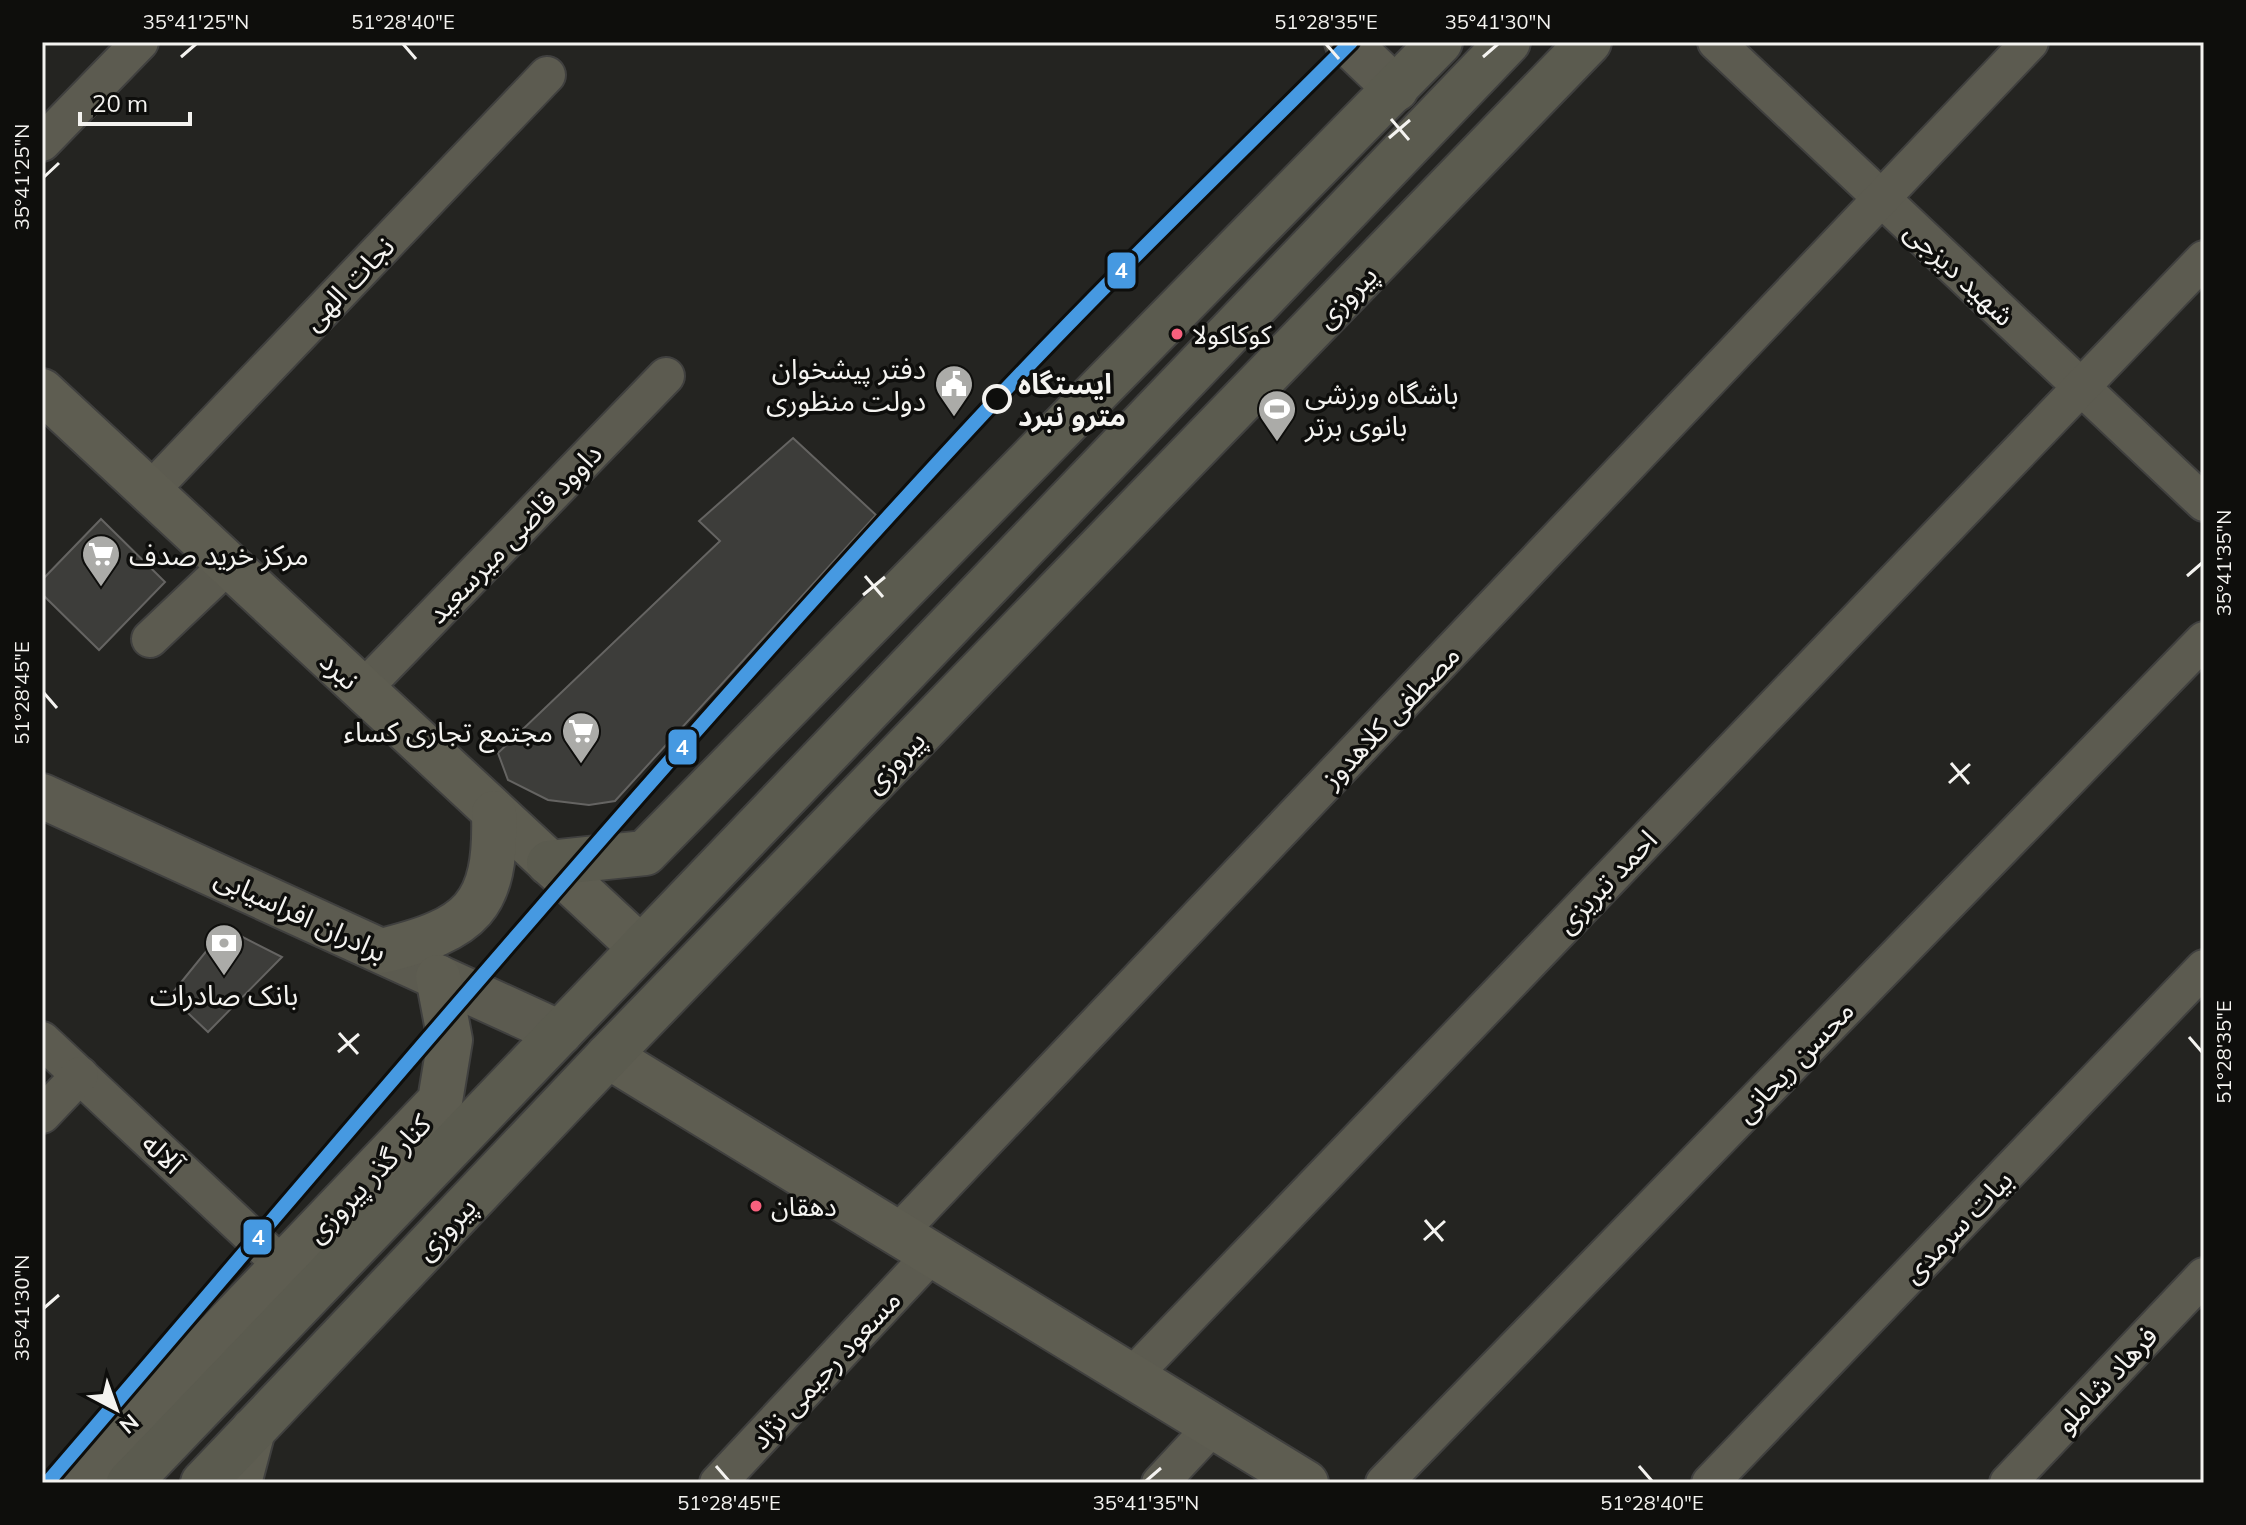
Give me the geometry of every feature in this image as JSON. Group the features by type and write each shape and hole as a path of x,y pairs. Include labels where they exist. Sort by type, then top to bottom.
{"main road":[{"path":"549,863 645,853 1440,42"},
{"name":"پیروزی","path":"129,1483 1508,42"},
{"name":"پیروزی","path":"203,1483 608,1056 1589,42"},
{"path":"1396,89 1431,122"},
{"path":"1129,437 1140,349"},
{"name":"نبرد","path":"42,391 640,947"},
{"path":"940,554 1034,537"},
{"path":"382,951 421,942 452,928 478,906 492,875 494,813"},
{"name":"کنار گذر پیروزی","path":"75,1483 440,1101 450,1040 438,977"},
{"path":"560,1033 608,1056 1306,1483"},
{"path":"239,1483 253,1430"}],"street":[{"path":"42,143 140,42"},
{"path":"1347,42 1396,89"},
{"name":"شهید دیزجی","path":"1716,42 2204,503"},
{"name":"مصطفی کلاهدوز","path":"915,1244 1882,198 2030,42"},
{"name":"نجات الهی","path":"150,491 547,75"},
{"name":"احمد تبریزی","path":"1132,1376 2204,259"},
{"name":"داوود قاضی میرسعید","path":"362,690 666,376"},
{"path":"150,639 228,565"},
{"name":"محسن ریحانی","path":"1384,1483 2204,640"},
{"name":"برادران افراسیابی","path":"42,796 560,1033"},
{"name":"بیات سرمدی","path":"1710,1483 2204,968"},
{"name":"آلاله","path":"42,1040 283,1266"},
{"path":"42,1115 80,1075"},
{"name":"مسعود رحیمی نژاد","path":"718,1483 915,1244"},
{"name":"فرهاد شاملو","path":"2008,1483 2204,1276"},
{"path":"1160,1483 1213,1426"}],"building":[{"path":"793,438 876,515 615,801 589,805 548,800 508,780 498,753 720,541 699,521"},
{"name":"مرکز خرید صدف","path":"101,519 165,582 99,650 42,594 42,580"},
{"name":"بانک صادرات","path":"225,928 282,957 208,1032 170,996"}],"transit line":[{"name":"4","path":"47,1483 515,938 872,535 1081,311 1351,42"}],"place":[{"name":"کوکاکولا","path":"1177,334"},
{"name":"ایستگاه مترو نبرد","path":"997,399"},
{"name":"دفتر پیشخوان دولت‌ منظوری","path":"954,418"},
{"name":"باشگاه ورزشی بانوی برتر","path":"1277,443"},
{"name":"مرکز خرید صدف","path":"101,588"},
{"name":"مجتمع تجاری کساء","path":"581,765"},
{"name":"بانک صادرات","path":"224,977"},
{"name":"دهقان","path":"756,1206"}]}
